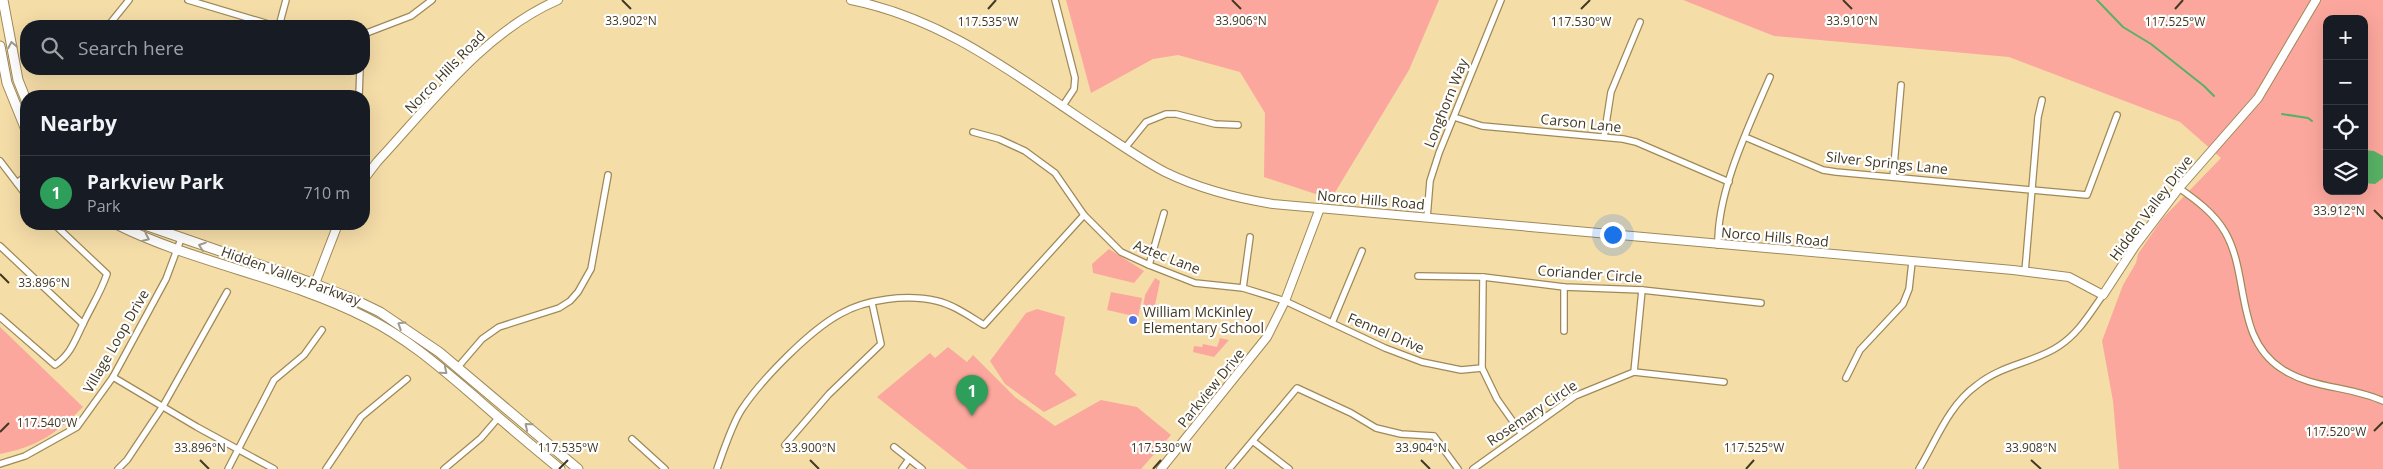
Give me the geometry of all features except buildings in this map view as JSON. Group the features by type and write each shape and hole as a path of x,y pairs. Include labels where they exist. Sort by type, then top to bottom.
{"main road":[{"path":"3,0 18,80 22,90"},
{"path":"0,46 7,83 20,115"},
{"name":"Hidden Valley Parkway","path":"128,230 177,251 311,294 366,317 391,331 428,358 560,469"},
{"name":"Hidden Valley Parkway","path":"158,230 315,284 353,299 399,323 458,367 578,469"}],"street":[{"path":"113,20 129,0"},
{"path":"188,0 255,20"},
{"path":"281,20 286,0"},
{"path":"370,32 411,16 432,0"},
{"name":"Norco Hills Road","path":"370,171 478,54 525,16 558,0"},
{"name":"Norco Hills Road","path":"851,0 910,16 960,39 1125,148 1165,172 1229,196 1273,204 2025,272"},
{"path":"1055,0 1075,78 1074,89 1062,107"},
{"name":"Longhorn Way","path":"1428,218 1430,181 1502,0"},
{"name":"Hidden Valley Drive","path":"2103,294 2135,246 2179,188 2258,98 2316,0"},
{"path":"1604,137 1611,92 1640,22"},
{"path":"359,90 360,75"},
{"path":"1718,245 1720,213 1729,182 1770,77"},
{"path":"1893,177 1901,85"},
{"path":"1919,469 1954,406 1965,395 1990,375 2059,347 2077,331 2103,294 2069,277 2025,272 2038,117 2042,100"},
{"path":"1125,148 1146,122 1166,114 1176,114 1215,124 1238,125"},
{"name":"Silver Springs Lane","path":"1745,137 1822,170 2087,195 2117,115"},
{"name":"Carson Lane","path":"1454,117 1482,126 1604,137 1636,142 1729,182"},
{"name":"Aztec Lane","path":"973,132 999,139 1025,152 1055,173 1084,215 1121,252 1195,283 1243,288 1285,301"},
{"path":"0,161 20,188"},
{"path":"458,367 482,339 499,327 559,308 578,292 591,268 608,176"},
{"path":"17,184 20,181"},
{"path":"2179,188 2214,216 2225,232 2233,249 2248,322 2257,341 2269,356 2281,368 2295,376 2383,401"},
{"name":"Parkview Drive","path":"1161,469 1267,337 1285,301 1320,208"},
{"path":"1149,265 1164,213"},
{"path":"717,469 741,410 779,366 817,331 839,314 859,305 902,298 937,301 954,307 984,325 1084,215"},
{"path":"0,316 55,365 65,358 78,340 83,324 99,298 107,274 60,230"},
{"path":"311,294 336,230"},
{"path":"1243,288 1250,237"},
{"name":"Village Loop Drive","path":"0,464 25,456 77,428 113,377 166,279 181,239"},
{"path":"0,246 83,324"},
{"path":"1332,323 1362,251"},
{"path":"1846,378 1860,350 1903,304 1910,289 1912,262"},
{"name":"Coriander Circle","path":"1418,276 1483,277 1564,287 1642,290 1761,303"},
{"path":"1483,277 1482,368 1497,399 1521,433"},
{"path":"1564,287 1564,331"},
{"path":"1634,372 1642,290"},
{"path":"118,469 128,460 163,406 227,292"},
{"name":"Fennel Drive","path":"1285,301 1385,348 1422,362 1460,370 1482,368"},
{"path":"786,446 829,394 882,344 872,303"},
{"path":"228,469 274,380 304,355 322,330"},
{"name":"Rosemary Circle","path":"1473,469 1575,396 1634,372 1724,382"},
{"path":"113,377 274,469"},
{"path":"326,469 361,417 408,379"},
{"path":"1229,469 1254,442 1297,388 1351,413 1376,428 1401,434 1434,436 1458,469"},
{"path":"444,469 481,438 499,417"},
{"path":"632,439 665,469"},
{"path":"1254,442 1289,469"},
{"path":"894,447 922,469"},
{"path":"902,469 909,459"}],"shaded area":[{"path":"1066,0 1439,0 1409,70 1331,199 1264,177 1265,113 1240,72 1178,55 1153,59 1091,93"},
{"path":"1683,0 2383,0 2383,469 2119,469 2113,401 2102,341 2123,285 2136,263 2138,254 2162,219 2221,158 2180,122 2009,57 1774,36"},
{"path":"2368,150 2374,151 2383,156 2383,178 2375,184 2368,183"},
{"path":"1109,249 1144,271 1134,283 1093,273 1092,264"},
{"path":"1155,278 1160,281 1153,315 1142,313 1145,295"},
{"path":"1111,292 1142,298 1138,317 1107,310"},
{"path":"1037,309 1065,317 1055,374 1077,395 1044,412 1005,384 990,361 1026,313"},
{"path":"0,327 83,407 46,438 25,447 0,454"},
{"path":"1220,338 1229,340 1214,357 1193,352 1194,346 1202,347 1203,344 1217,347"},
{"path":"948,347 967,362 973,355 1015,397 1055,426 1101,400 1137,407 1171,435 1141,469 968,469 877,397 930,353 935,358"}],"waterway":[{"path":"2097,0 2123,27 2151,44 2214,96"},
{"path":"2282,114 2308,118 2312,121"}],"place":[{"name":"William McKinley Elementary School","path":"1133,320"},
{"name":"Parkview Park","path":"972,416"}]}
